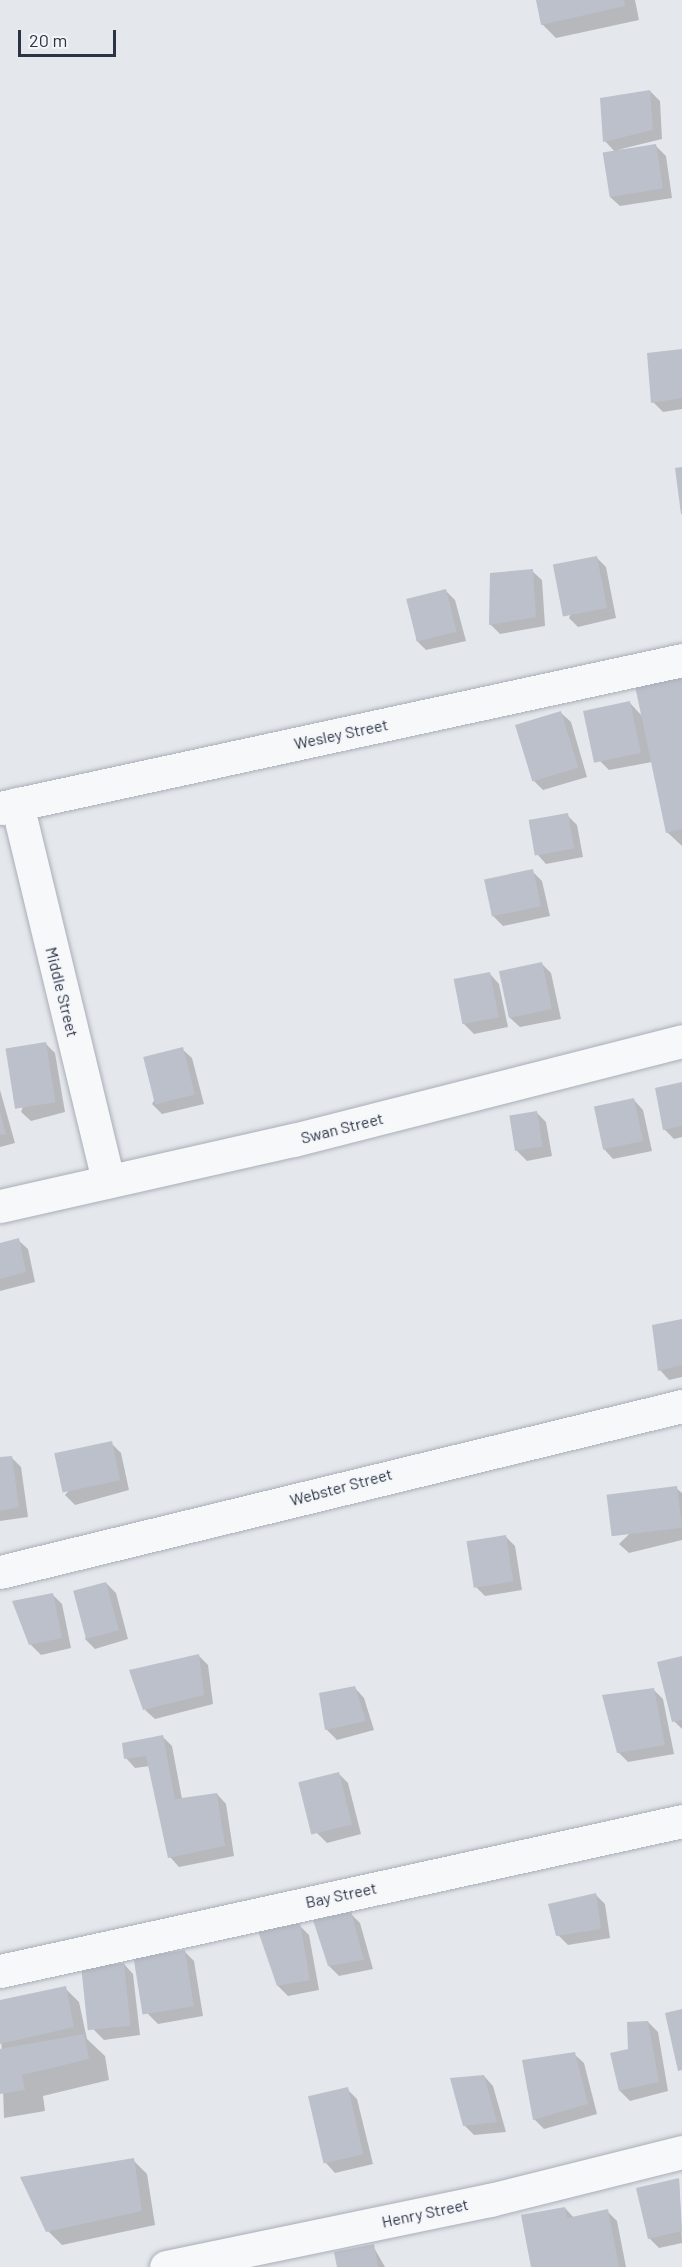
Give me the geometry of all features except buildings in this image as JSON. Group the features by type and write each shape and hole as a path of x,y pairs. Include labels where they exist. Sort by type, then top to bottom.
{"street":[{"name":"Wesley Street","path":"8,806 682,660"},
{"name":"Middle Street","path":"8,806 108,1181"},
{"name":"Swan Street","path":"0,1206 294,1140 682,1041"},
{"name":"Webster Street","path":"0,1572 682,1406"},
{"name":"Bay Street","path":"0,1971 682,1821"},
{"name":"Henry Street","path":"166,2267 490,2200 682,2151"}]}
